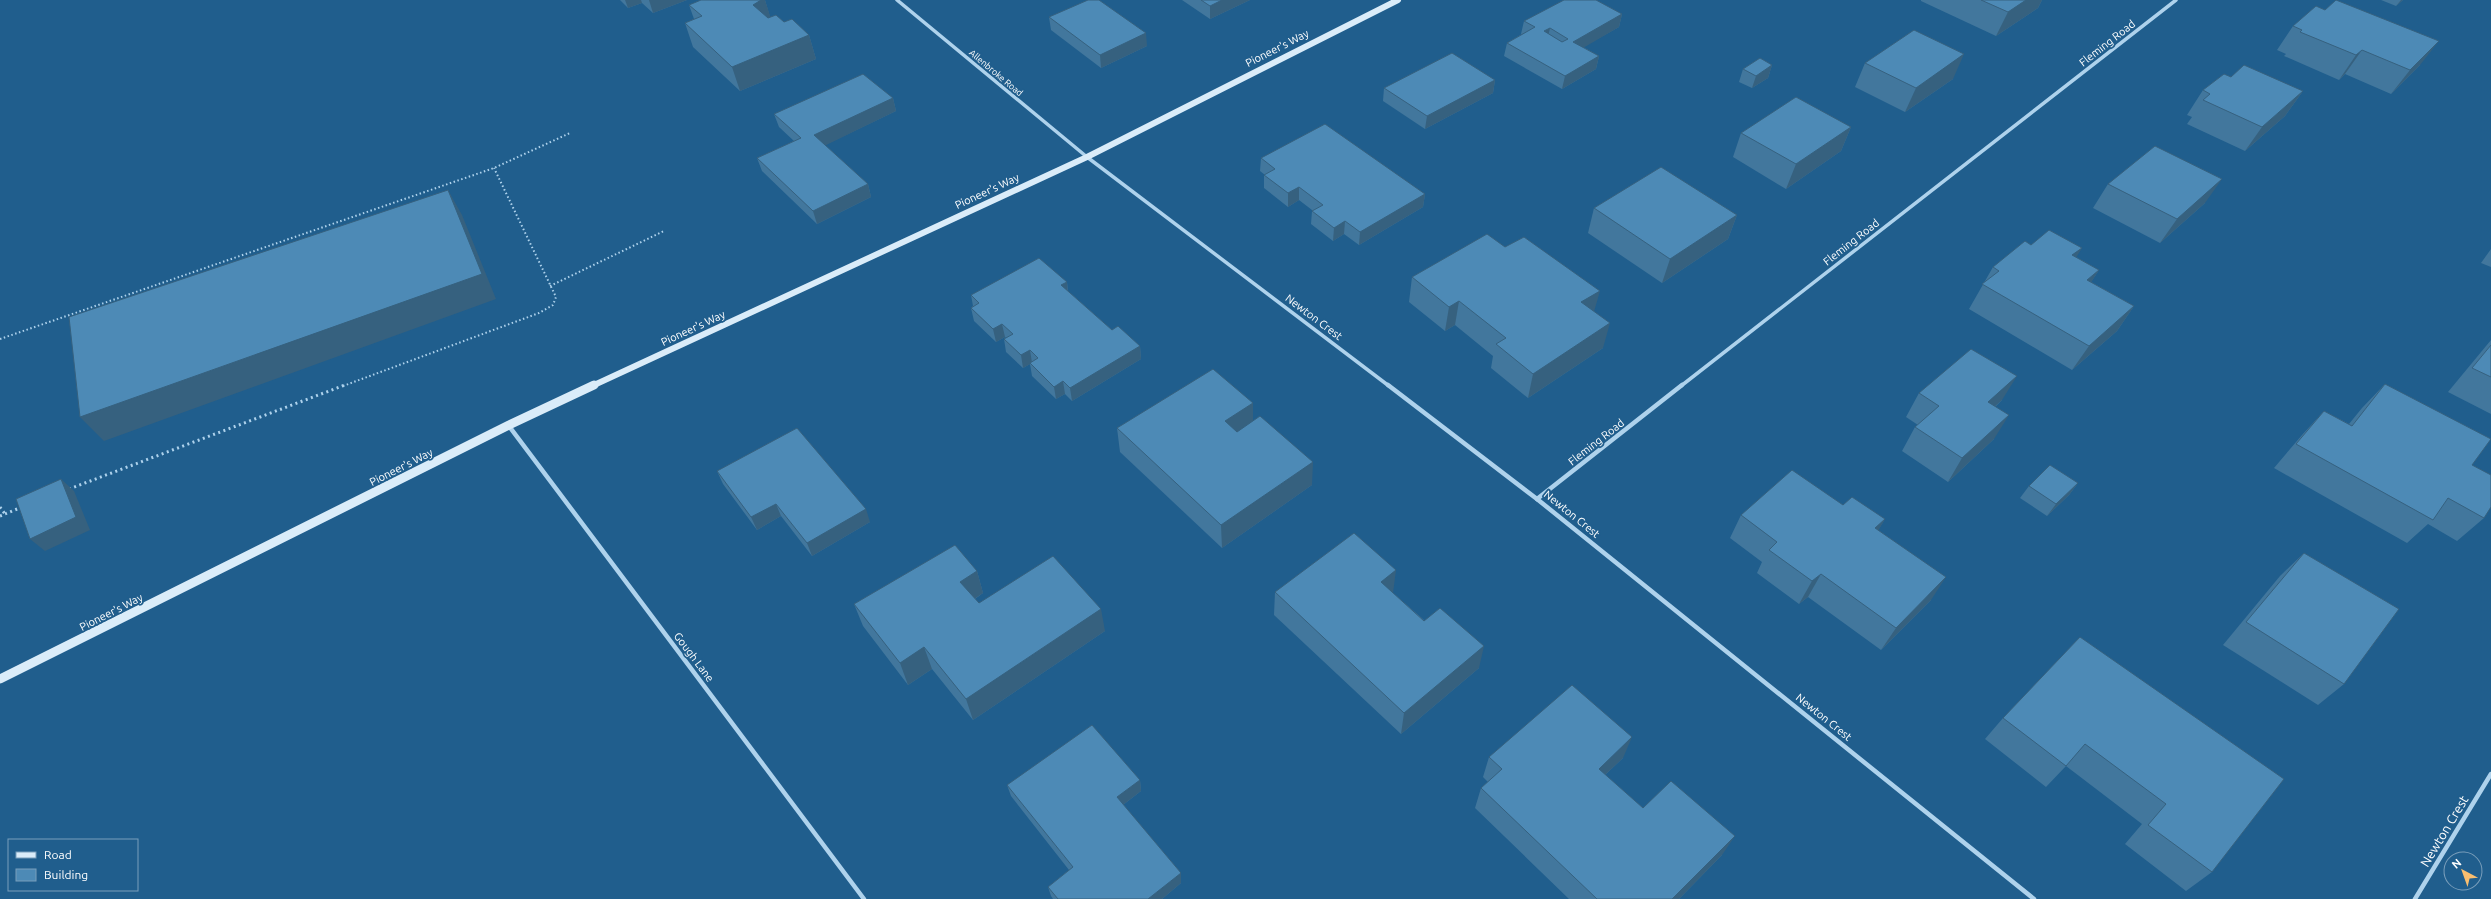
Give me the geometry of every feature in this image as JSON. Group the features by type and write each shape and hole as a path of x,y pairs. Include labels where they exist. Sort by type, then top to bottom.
{"main road":[{"name":"Pioneer's Way","path":"0,679 509,426 1087,157 1398,0"}],"street":[{"name":"Allenbroke Road","path":"897,0 1087,157"},
{"name":"Fleming Road","path":"1537,499 2176,0"},
{"name":"Newton Crest","path":"1087,157 1537,499 2034,899"},
{"name":"Gough Lane","path":"509,426 864,899"},
{"name":"Newton Crest","path":"2415,899 2491,774"}],"path":[{"path":"0,339 494,168 570,133"},
{"path":"64,491 539,313 553,305 556,297 494,168"},
{"path":"550,286 664,231"},
{"path":"0,516 27,505"},
{"path":"0,507 5,514"}],"building":[{"path":"701,0 761,0 753,5 768,18 776,15 784,22 792,19 809,35 732,67 685,23 702,16 689,5"},
{"path":"1088,0 1099,0 1146,33 1100,55 1049,17"},
{"path":"1201,0 1222,0 1210,6"},
{"path":"1564,0 1596,0 1622,14 1573,42 1599,56 1565,76 1507,43 1535,27 1524,21","holes":["1550,28 1568,39 1562,42 1544,31"]},
{"path":"1981,0 2026,0 2008,12"},
{"path":"2336,0 2439,41 2410,70 2362,50 2356,55 2300,32 2302,30 2293,26 2316,6 2325,10"},
{"path":"1914,30 1964,54 1916,88 1865,63"},
{"path":"1452,53 1495,80 1427,116 1384,88"},
{"path":"1760,58 1772,65 1756,76 1743,69"},
{"path":"2244,65 2303,91 2262,127 2203,100 2210,94 2203,90 2224,74 2231,77"},
{"path":"863,74 893,98 814,135 868,184 813,211 757,158 801,138 774,114"},
{"path":"1796,97 1851,127 1796,164 1741,133"},
{"path":"1325,124 1425,194 1360,232 1345,221 1334,228 1312,211 1323,205 1299,187 1288,193 1264,175 1275,169 1261,158"},
{"path":"2155,146 2222,179 2177,219 2108,184"},
{"path":"1661,167 1737,215 1670,259 1594,208"},
{"path":"448,190 482,274 80,417 69,317"},
{"path":"2049,230 2082,248 2072,255 2099,270 2087,280 2134,306 2089,346 1982,284 1999,271 1993,267 2025,241 2031,245"},
{"path":"1487,234 1505,247 1524,237 1600,291 1581,302 1610,323 1533,374 1496,344 1506,338 1459,301 1449,307 1412,277"},
{"path":"1039,258 1067,282 1061,285 1112,330 1118,326 1140,346 1070,388 1063,381 1054,387 1030,363 1038,358 1030,350 1021,355 1004,339 1013,334 1002,324 993,329 971,308 979,303 971,295"},
{"path":"2491,345 2491,377 2472,368"},
{"path":"1971,349 2017,376 1988,402 2009,415 1962,458 1915,427 1939,406 1919,393"},
{"path":"1213,369 1253,403 1225,421 1237,432 1260,416 1313,462 1221,525 1117,428"},
{"path":"2385,384 2491,439 2472,465 2491,475 2491,507 2484,518 2448,498 2433,520 2296,444 2324,411 2352,426"},
{"path":"797,428 866,509 807,543 776,504 751,517 717,471"},
{"path":"2050,465 2078,483 2056,504 2029,486"},
{"path":"1792,470 1843,505 1852,497 1885,519 1875,528 1946,577 1896,628 1821,574 1812,581 1769,550 1777,542 1741,515"},
{"path":"61,479 76,517 30,539 16,499"},
{"path":"1354,533 1396,570 1381,582 1424,621 1440,608 1484,646 1404,713 1275,592"},
{"path":"955,545 977,571 960,582 979,603 1053,556 1101,609 966,699 924,647 900,663 854,604"},
{"path":"2304,553 2399,609 2344,684 2246,622"},
{"path":"2080,637 2284,779 2212,872 2148,825 2166,804 2085,744 2066,766 2003,718"},
{"path":"1572,685 1632,737 1599,769 1643,808 1671,781 1735,836 1672,899 1597,899 1481,788 1502,769 1489,757"},
{"path":"1092,725 1140,780 1117,797 1181,873 1148,899 1058,899 1048,887 1073,867 1007,785"}]}
